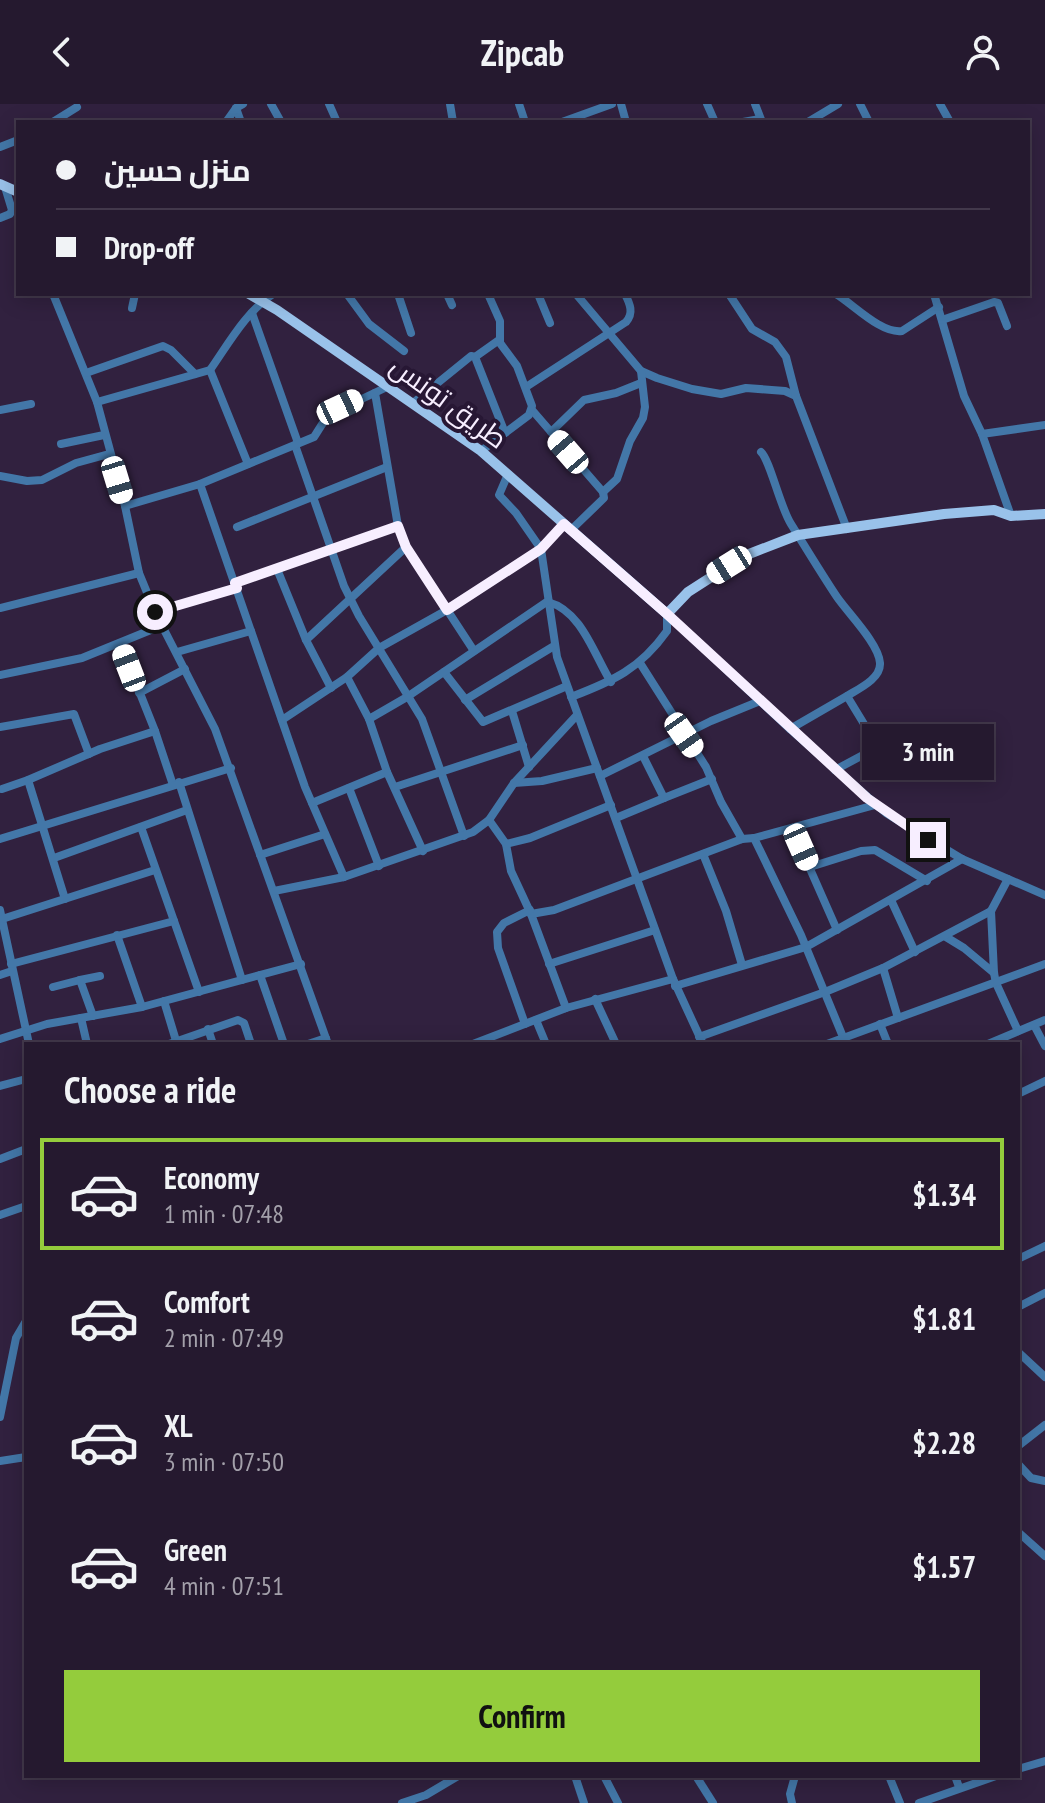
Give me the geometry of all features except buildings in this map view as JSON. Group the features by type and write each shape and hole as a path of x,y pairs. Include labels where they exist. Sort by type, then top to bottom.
{"main road":[{"name":"طريق تونس","path":"253,296 481,451 667,614"},
{"path":"667,614 688,592 744,556 798,535 994,510 1011,516 1045,514"}],"street":[{"path":"568,120 612,104"},
{"path":"755,104 761,120"},
{"path":"811,120 838,104"},
{"path":"56,120 77,107"},
{"path":"0,218 12,210 3,186"},
{"path":"54,296 97,402 139,573 231,768 327,1041"},
{"path":"132,308 135,296"},
{"path":"97,402 210,370 252,313 270,296"},
{"path":"348,296 369,324 404,351"},
{"path":"399,296 411,333"},
{"path":"448,296 452,305"},
{"path":"282,720 347,677 379,648 447,610 541,549 604,498 603,492 532,410 517,366 499,340 500,321 489,296"},
{"path":"539,296 550,323"},
{"path":"578,296 641,371 707,392 721,394 746,388 785,391 796,396"},
{"path":"526,387 626,322 631,315 626,296"},
{"path":"730,296 752,329 775,342 786,357 796,396 847,529"},
{"path":"839,296 868,318 895,332 902,331 939,307"},
{"path":"935,296 964,396 982,434 1011,516"},
{"path":"942,320 993,298 1007,326"},
{"path":"252,313 351,600 431,739 464,836"},
{"path":"413,403 471,356 475,357 499,340"},
{"path":"86,373 163,346 195,374"},
{"path":"475,357 505,433"},
{"path":"210,370 248,464"},
{"path":"603,492 617,479 630,441 643,418 645,407 641,371"},
{"path":"551,432 584,400 616,393 641,383"},
{"path":"125,506 200,484 314,437 328,415 387,387"},
{"path":"375,393 398,526 406,547 474,651"},
{"path":"0,410 31,404"},
{"path":"481,451 532,410"},
{"path":"982,434 1045,425"},
{"path":"61,444 104,435"},
{"path":"761,452 768,462 781,506 880,660 874,678 790,729"},
{"path":"0,476 27,481 42,480 76,463 109,454"},
{"path":"237,527 387,467"},
{"path":"508,474 499,495 541,549 554,646 567,686 674,982 701,1040 883,968 991,911"},
{"path":"200,484 312,803 344,877"},
{"path":"155,612 236,586 398,526"},
{"path":"306,640 406,547"},
{"path":"277,569 306,640 331,688"},
{"path":"0,608 139,573"},
{"path":"369,719 407,697 548,601"},
{"path":"548,601 573,616 611,682"},
{"path":"571,697 611,682 640,663 667,631 667,614"},
{"path":"667,614 875,805 962,859 1044,894"},
{"path":"0,675 82,658 163,625"},
{"path":"177,652 251,631"},
{"path":"120,643 187,810 242,980"},
{"path":"465,700 554,646"},
{"path":"640,663 712,779 742,839"},
{"path":"139,693 185,669"},
{"path":"444,672 483,722 567,686"},
{"path":"347,677 369,719 387,772 423,851"},
{"path":"835,770 873,751 876,745 847,696"},
{"path":"514,783 599,772 643,756 760,701"},
{"path":"512,711 529,767"},
{"path":"0,727 74,714 89,754"},
{"path":"274,891 344,877 464,836 489,820 514,783 577,715"},
{"path":"2,789 155,731"},
{"path":"395,787 523,745"},
{"path":"643,756 664,798"},
{"path":"0,839 231,768"},
{"path":"312,803 387,772"},
{"path":"616,818 712,779"},
{"path":"28,780 65,899"},
{"path":"349,788 379,866"},
{"path":"506,844 530,838 611,805"},
{"path":"525,1024 498,948 497,932 504,923 531,912 554,910 742,839 875,805"},
{"path":"54,858 187,810"},
{"path":"489,820 506,844 511,871 531,912 566,1008"},
{"path":"141,827 199,992"},
{"path":"792,828 837,930"},
{"path":"260,855 325,834"},
{"path":"754,838 806,947 843,1037"},
{"path":"810,867 861,851 875,850 927,881"},
{"path":"703,854 726,911 742,965"},
{"path":"500,1039 525,1024 595,999 806,947 962,859"},
{"path":"28,1042 3,937 1,914 65,899 155,870"},
{"path":"1008,879 991,911 995,978 1018,1031"},
{"path":"891,900 915,952"},
{"path":"0,975 11,967 174,921"},
{"path":"549,964 655,930"},
{"path":"117,935 142,1007"},
{"path":"946,937 964,948 995,978"},
{"path":"0,1039 25,1029 142,1007 301,964"},
{"path":"832,1042 995,978 1045,964"},
{"path":"883,968 898,1018"},
{"path":"260,975 283,1042"},
{"path":"53,987 100,976"},
{"path":"80,980 93,1016"},
{"path":"595,999 615,1042"},
{"path":"164,1001 174,1042"},
{"path":"81,1018 87,1042"},
{"path":"536,1020 545,1042"},
{"path":"993,1042 1045,1020"},
{"path":"176,1042 208,1029 241,1021 250,1042"},
{"path":"880,1024 887,1042"},
{"path":"1034,1025 1045,1046"},
{"path":"208,1029 212,1042"},
{"path":"0,1086 24,1080"},
{"path":"1020,1093 1045,1081"},
{"path":"0,1159 24,1150"},
{"path":"0,1215 24,1207"},
{"path":"1020,1258 1045,1246"},
{"path":"1020,1306 1045,1293"},
{"path":"0,1417 16,1338 24,1324"},
{"path":"1020,1354 1044,1375"},
{"path":"1020,1444 1045,1425"},
{"path":"0,1468 0,1460 24,1457"},
{"path":"1020,1466 1031,1478 1045,1481"},
{"path":"1020,1534 1045,1556"},
{"path":"1020,1768 1045,1761"},
{"path":"402,1803 426,1795 455,1778"},
{"path":"576,1778 584,1803"},
{"path":"605,1778 618,1803"},
{"path":"697,1778 713,1803"},
{"path":"792,1803 790,1794 794,1778"},
{"path":"890,1778 900,1803"},
{"path":"956,1778 959,1787"},
{"path":"919,1803 989,1778"}],"route":[{"path":"155,612 237,588 235,583 398,526 406,547 447,610 541,549 564,524 867,798 928,840"}]}
